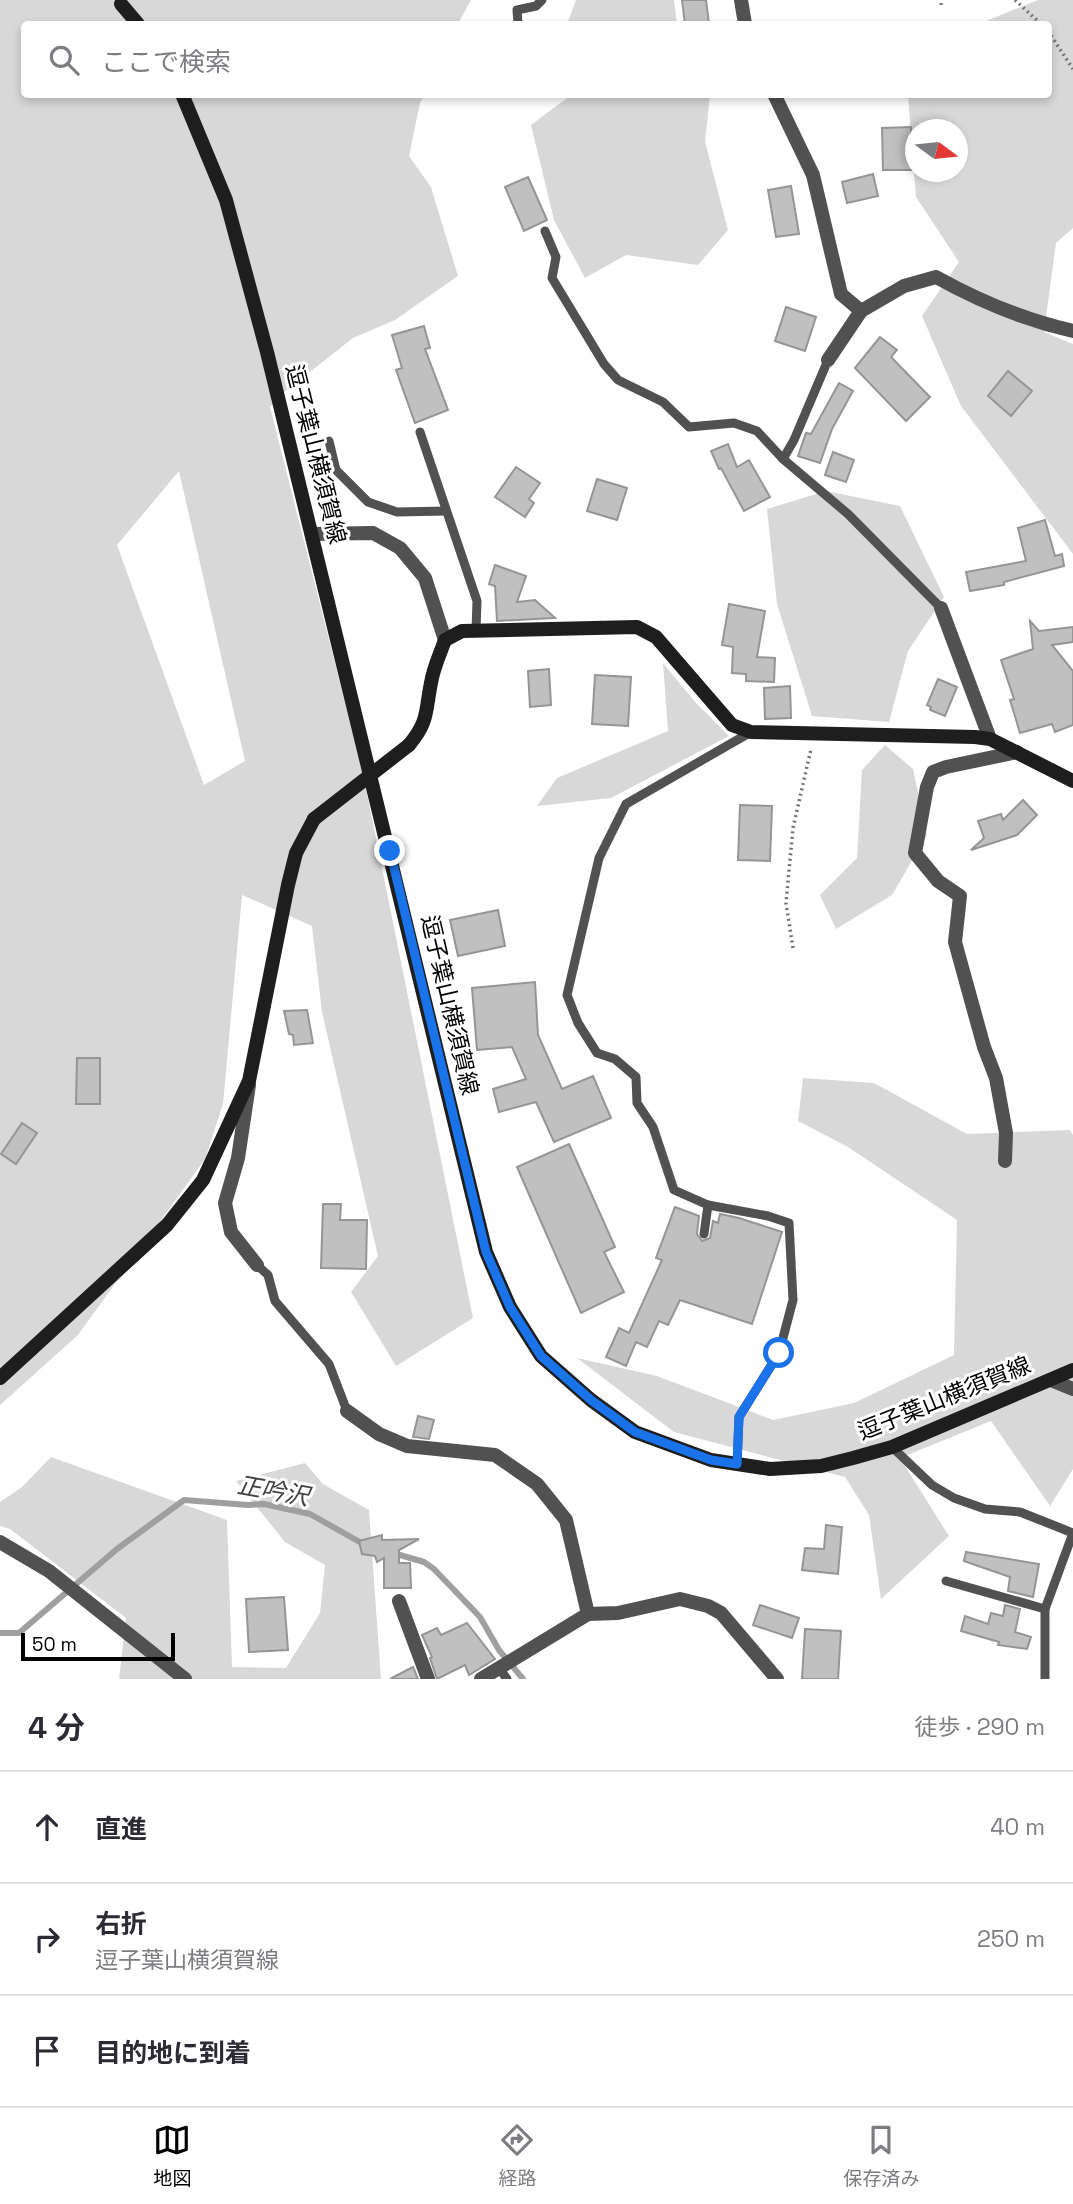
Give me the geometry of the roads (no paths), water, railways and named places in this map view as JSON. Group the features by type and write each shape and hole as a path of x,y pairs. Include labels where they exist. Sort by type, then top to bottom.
{"main road":[{"path":"121,4 135,21"},
{"name":"逗子葉山横須賀線","path":"184,98 226,200 267,352 486,1252 510,1307 541,1356 591,1400 635,1432 711,1460 770,1469 821,1466 892,1447 1073,1370"},
{"path":"0,1378 167,1225 203,1180 249,1081 296,853 314,819 409,745 422,729 431,680 445,640 462,631 637,627 656,637 732,725 751,733 990,739 1073,781"}],"street":[{"path":"741,0 744,21"},
{"path":"776,98 813,176 841,294 861,311"},
{"path":"828,360 861,311 904,286 936,277 973,298 1046,325 1073,331"},
{"path":"312,534 373,533 400,548 425,578 445,640"},
{"path":"941,608 990,739"},
{"path":"1005,1161 1006,1133 996,1078 984,1047 955,942 960,896 938,881 915,853 927,787 933,772 1017,752"},
{"path":"249,1081 238,1158 225,1203 231,1232 257,1265"},
{"path":"1051,1380 1073,1389"},
{"path":"347,1411 379,1434 407,1446 495,1455 537,1484 566,1520 588,1614"},
{"path":"0,1542 49,1571 185,1679"},
{"path":"481,1679 503,1674 588,1614 618,1612 680,1599 708,1606 721,1613 777,1679"},
{"path":"399,1601 428,1679"}],"lane":[{"path":"518,21 517,10 536,6 542,0"},
{"path":"545,231 556,257 552,278 604,364 618,380 663,402 689,427 734,423 757,431 783,458 848,514 941,608"},
{"path":"783,458 794,440 828,360"},
{"path":"419,432 477,601 476,631"},
{"path":"329,441 337,470 368,502 397,512 446,511"},
{"path":"737,1464 739,1417 779,1353 793,1300 789,1223 768,1216 708,1205 674,1190 656,1136 637,1103 636,1077 615,1059 597,1053 578,1023 567,995 599,858 626,804 751,733"},
{"path":"704,1234 708,1205"},
{"path":"257,1265 268,1275 275,1301 330,1364 347,1411"},
{"path":"892,1447 933,1485 954,1498 985,1509 1020,1512 1073,1533 1045,1609 1045,1679"},
{"path":"946,1580 1045,1609"}],"waterway":[{"name":"正吟沢","path":"0,1633 19,1633 117,1549 184,1500 264,1504 310,1514 365,1545"},
{"name":"正吟沢","path":"393,1553 424,1562 434,1569 480,1617 499,1650 523,1679"}]}
